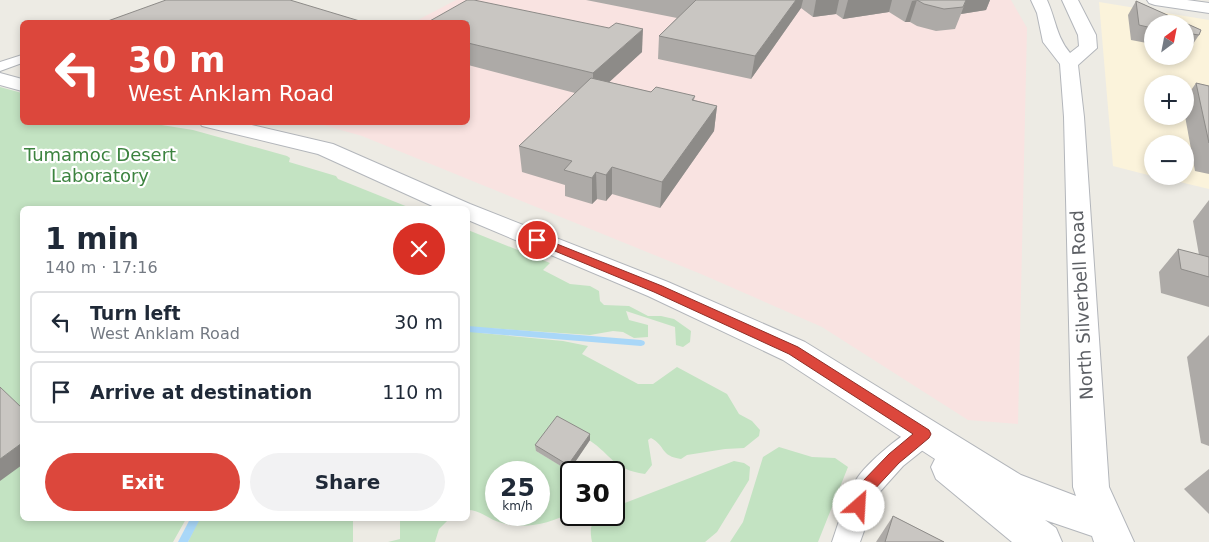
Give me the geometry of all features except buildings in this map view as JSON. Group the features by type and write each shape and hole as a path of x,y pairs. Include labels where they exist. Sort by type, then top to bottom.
{"main road":[{"path":"1039,0 1045,13 1052,42 1069,63 1088,48 1086,35 1070,0"},
{"path":"1155,0 1209,8"},
{"name":"North Silverbell Road","path":"1069,63 1074,116 1091,487 1109,531"},
{"path":"0,79 20,84"},
{"path":"221,125 325,150 454,206"},
{"path":"470,212 658,289 794,350 855,390 920,437 1042,542"},
{"path":"920,437 1008,487 1076,514 1109,531"}],"street":[{"path":"0,67 20,60"},
{"path":"846,542 866,488 894,458 920,437"}],"shaded area":[{"path":"456,0 1011,0 1027,28 1018,424 968,420 822,327 701,274 362,136 323,125 470,125 470,20 418,20"},
{"path":"1099,2 1178,15 1144,15 1144,65 1194,65 1194,18 1209,20 1209,189 1192,185 1194,185 1194,135 1144,135 1144,174 1113,166"}],"green space":[{"name":"Tumamoc Desert Laboratory","path":"0,87 20,92 20,125 162,125 193,130 287,156 290,158 289,162 336,176 338,179 406,206 20,206 20,521 185,521 173,542 0,542"},
{"path":"470,231 550,263 543,270 570,284 590,286 599,291 600,301 604,305 629,306 648,316 674,319 691,331 690,342 683,347 676,345 675,327 626,311 629,320 648,325 648,337 634,338 623,332 613,331 590,335 486,328 481,333 563,341 588,346 582,354 638,384 653,384 677,367 727,394 739,414 752,421 760,430 759,436 744,448 687,455 681,459 670,456 651,438 648,440 652,465 645,474 625,468 625,461 614,461 585,437 558,423 536,451 560,465 560,517 550,521 550,461 485,461 485,515 470,510"},
{"path":"779,447 812,457 835,458 848,467 818,542 730,542 743,522 763,457"},
{"path":"734,461 744,463 750,467 749,480 717,532 705,542 592,542 592,526 625,526 625,503"},
{"path":"198,521 353,521 353,542 188,542"},
{"path":"400,521 447,521 439,529 435,542 388,542 400,539"}],"waterway":[{"path":"470,329 641,343"},
{"path":"183,542 194,521"}],"route":[{"path":"537,240 658,289 794,350 924,434 894,458 866,488 859,506"}]}
